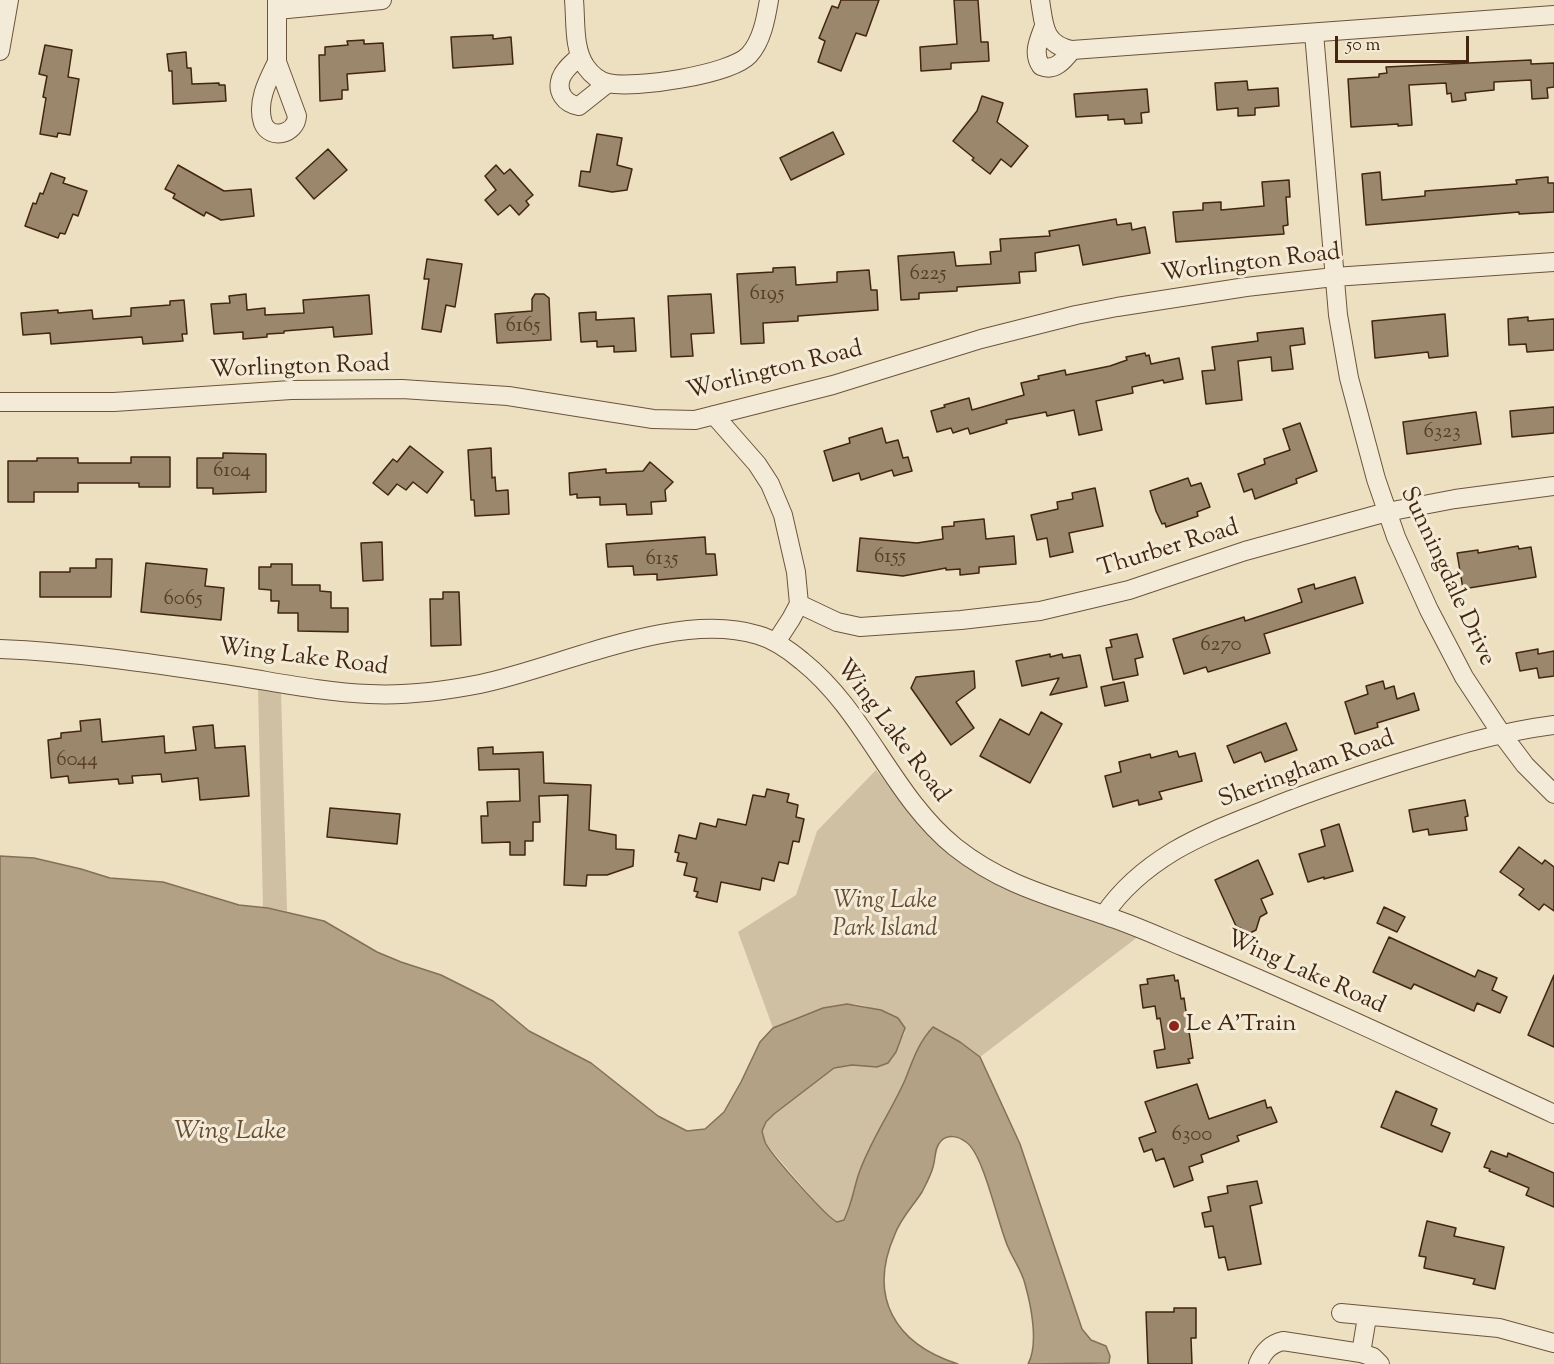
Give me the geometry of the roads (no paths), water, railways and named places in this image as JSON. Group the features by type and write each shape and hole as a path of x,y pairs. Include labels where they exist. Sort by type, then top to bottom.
{"street":[{"path":"0,51 9,0"},
{"path":"277,62 277,5 382,0"},
{"path":"574,0 580,56 592,73 608,83 628,84 686,78 737,64 748,56 757,41 766,17 769,0"},
{"path":"1040,0 1044,26 1049,38 1063,47 1314,33 1554,15"},
{"path":"1044,26 1036,52 1041,66 1051,68 1062,63 1063,47"},
{"name":"Sunningdale Drive","path":"1314,33 1338,315 1349,378 1364,441 1387,512 1447,645 1501,733 1525,765 1554,794"},
{"path":"580,56 561,77 559,86 561,95 568,102 579,106 608,83"},
{"name":"Worlington Road","path":"0,402 114,402 291,390 402,389 508,396 653,419 695,420 833,385 981,339 1076,315 1246,287 1334,277 1554,261"},
{"path":"714,415 757,464 777,500 789,539 796,572 799,604 776,642"},
{"name":"Thurber Road","path":"799,604 837,622 860,627 950,621 1040,610 1129,590 1245,551 1387,512 1455,499 1554,486"},
{"name":"Wing Lake Road","path":"0,649 52,652 175,667 343,693 391,695 482,684 623,643 669,633 736,630 758,634 776,642 810,667 831,688 916,807 958,849 996,873 1024,888 1104,915 1187,948 1388,1036 1554,1114"},
{"name":"Sheringham Road","path":"1104,915 1115,899 1138,876 1172,852 1204,835 1327,786 1450,747 1501,733 1554,725"},
{"path":"1341,1313 1499,1328 1554,1343"},
{"path":"1361,1353 1367,1317"},
{"path":"1258,1364 1263,1353 1275,1343 1283,1341 1361,1353 1372,1357 1380,1364"}],"water":[{"name":"Wing Lake","path":"0,856 34,858 110,878 163,882 239,905 268,908 324,921 377,952 441,975 493,1001 529,1031 591,1063 658,1116 687,1131 705,1129 724,1112 760,1042 773,1028 823,1008 847,1004 881,1010 898,1018 905,1028 896,1052 888,1063 877,1067 852,1065 834,1068 774,1114 766,1122 762,1131 766,1144 778,1160 837,1222 844,1220 868,1151 905,1080 913,1059 933,1027 960,1042 980,1057 1020,1144 1082,1329 1091,1340 1106,1346 1110,1356 1109,1363 1028,1364 1033,1346 1033,1335 1024,1279 1004,1237 979,1160 966,1142 960,1138 947,1137 936,1150 927,1183 898,1228 887,1257 884,1278 886,1298 892,1315 903,1331 936,1355 958,1364 0,1364"}],"place":[{"name":"Le A'Train","path":"1174,1026"}],"park label":[{"name":"Wing Lake Park Island","path":"885,917"}]}
